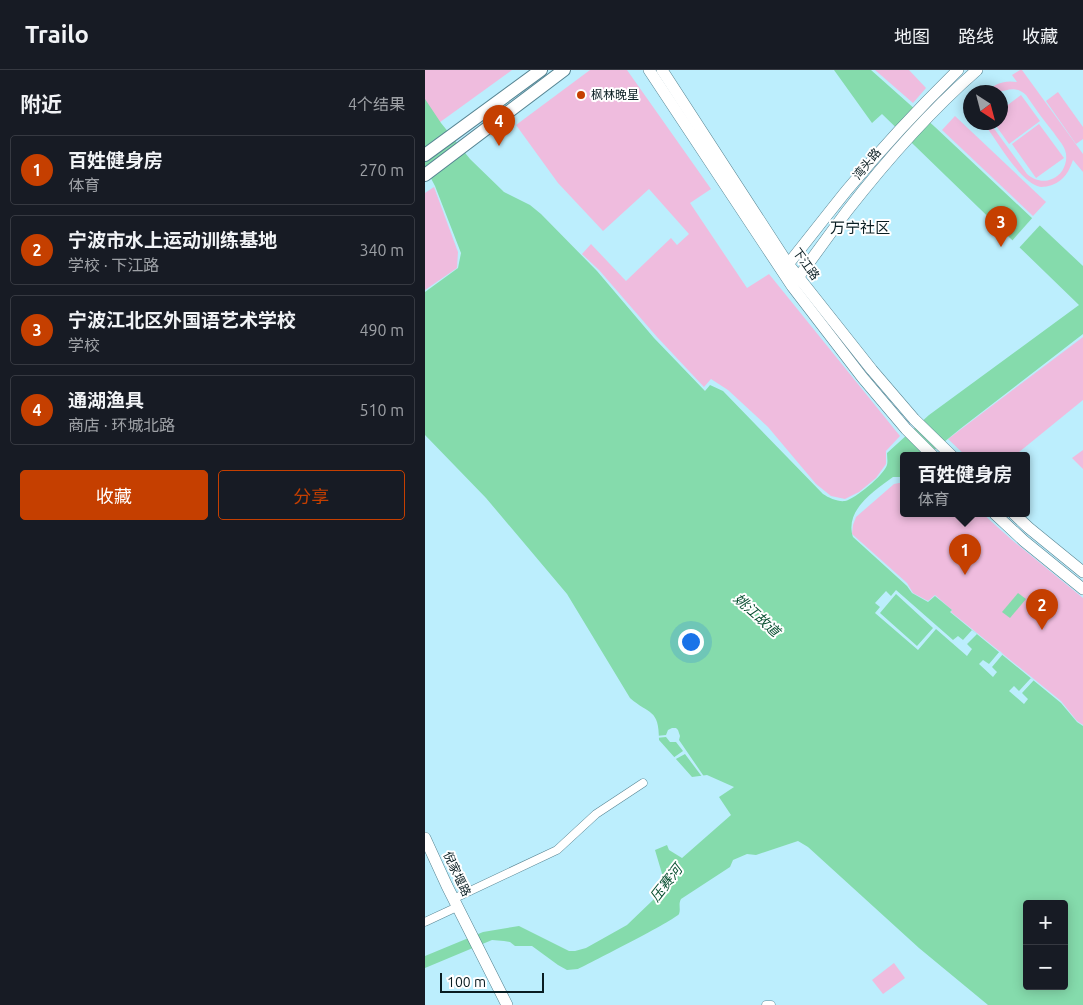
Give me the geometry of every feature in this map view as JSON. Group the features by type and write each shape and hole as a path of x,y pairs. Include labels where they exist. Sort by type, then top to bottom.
{"main road":[{"path":"425,155 541,70"},
{"path":"425,174 564,70"},
{"name":"下江路","path":"649,70 760,229"},
{"name":"下江路","path":"663,70 785,268 862,377 906,429 929,452"},
{"name":"湾头路","path":"785,268 847,190 897,132 958,70"},
{"name":"湾头路","path":"795,282 883,165 929,116 977,70"},
{"name":"下江路","path":"795,282 918,422 948,452"},
{"path":"998,517 1024,541 1083,589"},
{"path":"1017,517 1083,572"},
{"name":"倪家堰路","path":"425,838 455,903 507,1005"}],"street":[{"path":"425,922 455,903 557,850 596,814 643,783"},
{"path":"766,1005 771,1005"}],"shaded area":[{"path":"425,70 512,70 425,133"},
{"path":"590,70 627,70 711,189 690,203 747,288 769,274 900,436 886,451 886,464 876,478 859,492 845,499 831,496 816,484 768,427 728,390 711,379 704,387 657,337 599,270 582,254 591,244 626,281 671,238 677,245 689,234 649,189 603,231 558,183 516,125"},
{"path":"875,70 909,70 926,88 913,103"},
{"path":"1022,70 1083,154 1083,172 1073,160 1066,175 1060,181 1041,187 1026,179 1004,152 988,130 995,130 1027,174 1033,178 1042,181 1056,177 1066,163 1066,154 1060,141 1026,95 1015,89 1008,90 1008,85 996,85 1008,81 1017,82 1012,75"},
{"path":"1058,92 1083,127 1083,139 1076,144 1046,101"},
{"path":"1021,95 1040,121 1009,144 999,130 1008,130 1008,105"},
{"path":"955,116 963,124 963,130 970,130 1046,202 1033,216 942,130"},
{"path":"1039,124 1064,158 1036,178 1012,144"},
{"path":"434,187 458,252 457,268 425,290 425,193"},
{"path":"1083,337 1083,400 1019,452 962,452 948,439"},
{"path":"1083,450 1083,469 1072,458"},
{"path":"900,483 900,517 986,517 1083,598 1083,725 1077,721 1061,701 951,612 952,610 935,595 928,601 913,593 907,583 852,534 856,517 894,484"},
{"path":"894,963 905,978 883,994 872,980"}],"water":[{"path":"834,70 871,70 935,127 1083,266 1083,334 932,452 900,452 900,477 893,477 863,502 853,518 851,527 853,537 907,586 912,593 928,602 935,596 952,610 950,612 1061,703 1077,722 1083,726 1083,1005 988,1005 919,948 808,847 798,841 756,855 747,854 733,860 730,867 681,899 679,914 674,918 578,969 567,970 532,946 515,946 510,942 492,940 425,968 425,956 483,932 519,926 569,951 575,951 586,948 627,925 664,887 655,850 667,845 669,850 682,858 731,815 719,797 734,787 707,775 692,777 659,740 659,730 655,717 630,698 567,594 486,498 425,435 425,292 458,268 461,253 435,186 425,167 425,99 441,123 470,159 504,192 530,205 541,214 597,271 654,338 705,391 710,385 723,391 823,494 834,499 845,501 862,491 885,469 887,453 929,415 1079,305 882,114 872,123"},
{"path":"1018,593 1026,599 1010,618 1002,612"}],"pier":[{"path":"1034,216 1042,223 1018,249 1011,242"},
{"path":"896,590 953,640 958,636 963,640 972,630 977,634 967,644 972,649 967,656 936,629 918,650 875,613 880,607 875,603 886,591 891,596","holes":["896,594 933,628 917,646 880,613"]},
{"path":"1000,651 1003,654 992,667 997,672 993,677 979,664 983,660 989,664"},
{"path":"1031,678 1034,680 1022,693 1028,699 1024,704 1009,691 1014,686 1019,691"},
{"path":"672,728 678,730 679,740 705,778 703,778 685,754 674,760 673,758 683,751 676,742 670,742 666,737 656,738 656,736 666,735 668,730"}],"place":[{"name":"枫林晚星","path":"581,95"},
{"name":"通湖渔具","path":"499,146"},
{"name":"宁波江北区外国语艺术学校","path":"1001,247"},
{"name":"百姓健身房","path":"965,575"},
{"name":"宁波市水上运动训练基地","path":"1042,630"}],"district":[{"name":"万宁社区","path":"860,228"}],"water label":[{"name":"姚江故道","path":"757,615"},
{"name":"压赛河","path":"666,883"}]}
